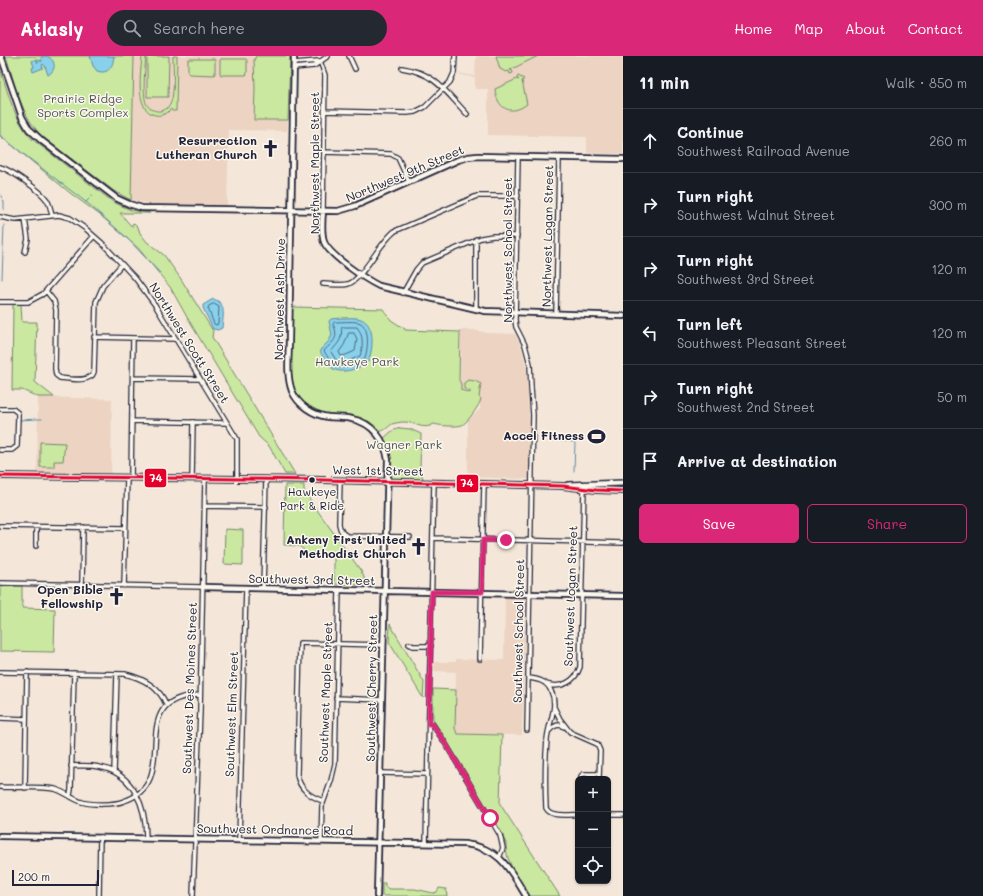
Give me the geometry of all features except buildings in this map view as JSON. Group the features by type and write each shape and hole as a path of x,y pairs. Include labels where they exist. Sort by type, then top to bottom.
{"main road":[{"name":"West 1st Street","path":"0,476 205,480 340,480 563,486 623,484"},
{"name":"West 1st Street","path":"584,486 623,491"}],"street":[{"name":"Northwest 9th Street","path":"1,56 22,117 29,129 42,141 111,194 122,201 136,206 150,208 338,211 346,209 468,157 623,159"},
{"name":"Northwest Ash Drive","path":"294,56 288,373 292,391 299,401 312,412 328,417 358,420 373,429 383,442 387,454 387,481"},
{"path":"294,65 308,67 314,66 328,56"},
{"path":"349,56 355,69"},
{"path":"325,111 412,112 426,106 452,80 454,76 455,56"},
{"name":"Northwest Maple Street","path":"320,61 325,75 322,232 326,245 332,253 379,286 476,310 496,313 623,316"},
{"path":"402,68 415,70 427,75 437,82 467,114"},
{"path":"324,152 391,154 398,158 409,182"},
{"name":"Northwest School Street","path":"518,157 515,313 516,324 525,345 530,364 533,414 532,485"},
{"name":"Northwest Logan Street","path":"556,314 560,158"},
{"path":"0,167 12,172 43,196 49,205 52,216"},
{"path":"323,284 348,284 354,281 385,240 395,231 476,196 518,196"},
{"name":"Northwest Scott Street","path":"0,217 15,220 52,216 63,216 70,218 94,236 122,264 147,293 238,442 238,480"},
{"path":"25,219 28,239 25,252"},
{"path":"0,302 31,301 39,297 94,236"},
{"path":"403,293 416,270 422,264 476,239 493,236 517,236"},
{"path":"476,239 476,310"},
{"path":"46,291 54,301 56,310 56,375 60,378 86,379 91,377 94,372 95,304 97,297 103,286 122,264"},
{"path":"94,337 176,339"},
{"path":"124,586 132,421 133,338"},
{"path":"133,378 200,379"},
{"path":"0,409 16,410 18,416 17,446 12,450 0,450"},
{"path":"132,421 227,423"},
{"path":"192,479 193,422"},
{"name":"Southwest Des Moines Street","path":"193,896 196,839 205,480"},
{"path":"264,588 266,480"},
{"path":"340,480 339,524 343,534 348,536 407,537"},
{"name":"Southwest Cherry Street","path":"377,896 387,481"},
{"path":"426,843 434,482"},
{"path":"480,658 484,484"},
{"name":"Southwest School Street","path":"527,730 532,485"},
{"name":"Southwest Logan Street","path":"559,685 568,683 572,680 577,674 580,666 584,486"},
{"path":"205,506 266,507"},
{"path":"0,526 126,528"},
{"path":"36,527 36,546"},
{"path":"82,585 83,527"},
{"path":"433,538 623,543"},
{"name":"Southwest 3rd Street","path":"0,583 623,596"},
{"name":"Southwest Elm Street","path":"239,840 246,588"},
{"name":"Southwest Maple Street","path":"321,841 321,810 335,764 339,590"},
{"path":"323,801 305,791 300,784 297,775 300,643 383,645"},
{"path":"409,644 413,646 431,646"},
{"path":"0,672 117,674 131,676 144,680 156,690 166,704"},
{"path":"24,788 27,672"},
{"path":"70,795 74,673"},
{"path":"114,772 117,674"},
{"path":"528,678 546,684 559,685"},
{"path":"546,684 553,695"},
{"path":"559,685 554,688 553,695 558,716 565,727 574,735 597,744 600,751 599,774 582,774 582,776"},
{"path":"0,788 52,789 70,795 89,804 113,804 125,801 137,795 145,788 153,773 156,727 158,718 166,704 183,696 200,695"},
{"path":"336,698 382,700"},
{"path":"554,702 552,719 548,733 546,760 546,808 548,812 553,814 575,815"},
{"path":"0,718 26,719"},
{"path":"429,724 432,724 435,727 444,741 500,835 503,848 499,858"},
{"path":"548,733 557,725 563,725 565,727"},
{"path":"72,766 99,767 114,772 128,782 137,795 144,812 146,838"},
{"path":"380,773 427,774"},
{"path":"611,815 623,816"},
{"name":"Southwest Ordnance Road","path":"0,836 475,845 489,851 507,865 526,896"},
{"path":"99,896 100,837"}],"shaded area":[{"path":"134,56 256,56 254,120 288,120 287,131 229,130 227,205 150,204 131,200"},
{"path":"476,56 623,56 623,154 587,153 587,137 488,135 488,89 475,89 475,78 458,74 475,76"},
{"path":"461,330 515,334 520,343 526,366 530,425 529,479 468,477 468,420 480,409 480,397 460,388"},
{"path":"38,397 112,399 111,474 37,472"},
{"path":"505,597 526,597 522,735 458,734 455,729 456,672 434,671 434,662 456,662 456,659 504,660"}],"green space":[{"name":"Prairie Ridge Sports Complex","path":"6,56 134,56 131,200 114,191 44,138 36,130 24,110"},
{"path":"142,56 146,56 144,82 145,101 153,110 160,111 167,108 171,102 173,86 173,56 177,56 176,111 172,111 171,109 164,114 155,115 148,112 144,106 140,90"},
{"path":"147,56 169,56 168,97 147,97"},
{"path":"256,56 290,56 288,120 254,120 254,60"},
{"path":"496,56 538,56 510,70 512,70 513,73 510,74 509,71 506,72 500,69"},
{"path":"214,59 215,74 189,74 188,60"},
{"path":"221,59 246,59 247,74 221,75"},
{"path":"0,68 16,115 32,139 113,202 131,210 150,213 120,213 132,227 132,224 134,223 147,242 164,255 181,279 213,331 212,337 295,474 285,474 269,446 259,437 170,287 138,248 100,215 70,193 0,135"},
{"path":"518,76 524,79 522,81 527,104 521,108 510,110 502,106 498,101 495,89 517,79 519,80 517,78"},
{"path":"13,304 21,304 22,322 37,322 35,382 54,397 38,397 22,390 12,390"},
{"name":"Hawkeye Park","path":"291,307 383,309 391,320 405,330 460,332 459,380 461,390 470,393 470,391 464,389 464,383 468,380 481,384 479,397 481,399 480,402 470,418 462,425 448,426 434,424 426,427 408,422 402,422 392,424 385,430 381,431 376,430 362,420 352,416 328,415 314,411 299,397 291,378"},
{"name":"Wagner Park","path":"400,428 410,429 421,434 420,468 423,479 394,479 391,476 390,455 384,438 392,431"},
{"path":"40,442 65,443 63,461 54,461 54,467 40,467"},
{"path":"285,485 304,485 304,490 312,503 361,571 364,577 365,585 334,584 334,557 305,556 304,550 299,546 284,545"},
{"path":"225,529 243,530 243,565 224,564"},
{"path":"0,586 22,586 22,608 55,609 54,652 0,651"},
{"path":"390,624 424,682 423,698 389,642"},
{"path":"433,689 456,690 455,729 458,734 502,735 500,804 560,896 530,896 518,877 508,857 506,843 433,719"},
{"path":"382,883 385,883 385,887 389,889 415,889 433,893 437,892 439,888 446,889 447,896 382,896"}],"water":[{"path":"46,56 52,60 54,65 51,73 48,75 43,64 43,68 33,72 32,68 34,67 32,61 36,59 38,63 40,60 41,62 41,57"},
{"path":"90,56 114,56 113,63 110,69 105,72 97,71 93,66"},
{"path":"213,299 220,303 223,310 222,328 218,330 213,329 203,308 203,305"},
{"path":"357,318 366,322 372,338 368,362 355,369 345,371 336,370 331,367 320,350 329,341 332,335 329,321 331,319"}],"waterway":[{"path":"0,136 91,206"},
{"path":"0,194 4,202 4,210"},
{"path":"86,202 89,199"},
{"path":"93,208 126,237 160,273"},
{"path":"2,279 4,225"},
{"path":"20,420 37,419"},
{"path":"575,441 578,437"},
{"path":"549,440 575,442 574,471"}],"transit line":[{"name":"74","path":"0,476 324,480 563,486 596,490 623,491"}],"place":[{"name":"Resurrection Lutheran Church","path":"270,148"},
{"name":"Accel Fitness","path":"597,436"},
{"name":"Hawkeye Park & Ride","path":"312,480"},
{"name":"Ankeny First United Methodist Church","path":"419,547"},
{"name":"Open Bible Fellowship","path":"116,597"}],"route":[{"path":"490,818 435,727 432,724 429,724 432,592 482,592 483,540 506,540"}]}
